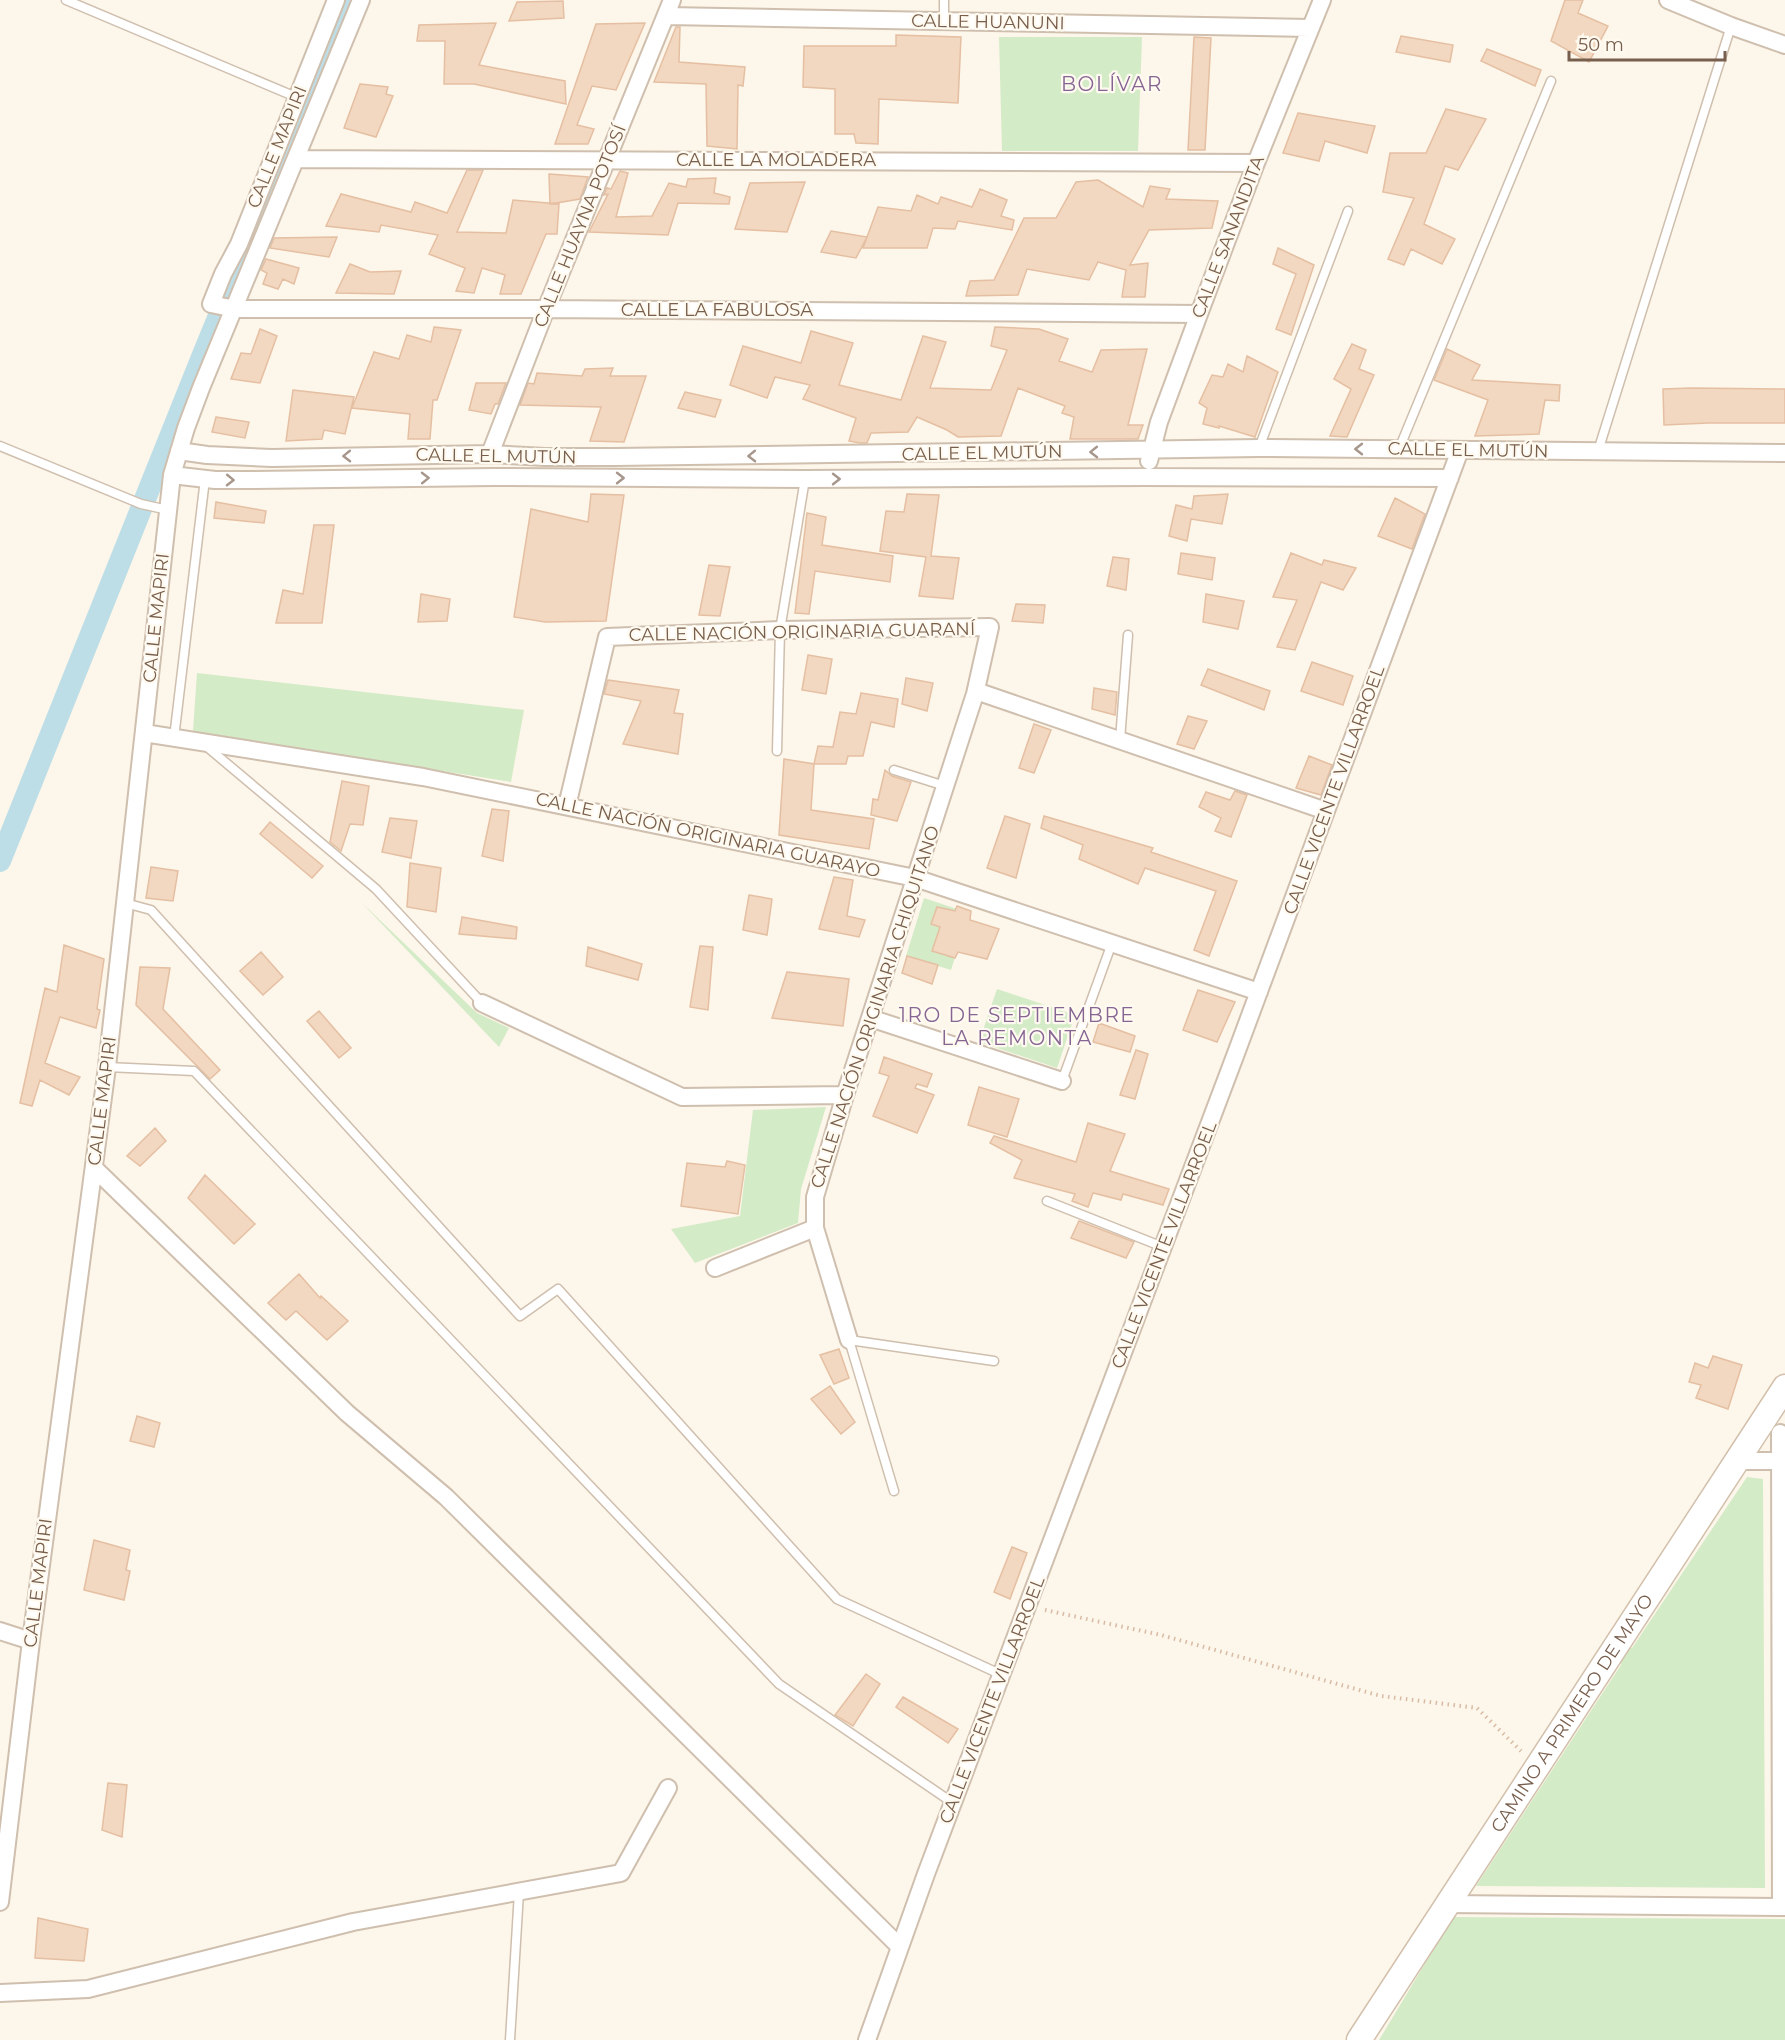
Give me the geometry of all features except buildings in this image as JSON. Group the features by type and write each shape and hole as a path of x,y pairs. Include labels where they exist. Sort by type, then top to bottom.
{"main road":[{"name":"CAMINO A PRIMERO DE MAYO","path":"1359,2040 1736,1461 1775,1430 1785,1387"}],"street":[{"name":"CALLE MAPIRI","path":"235,309 211,304 223,274 239,244 336,0"},
{"name":"CALLE MAPIRI","path":"0,1902 31,1641 107,1067 172,475 201,388 361,0"},
{"name":"CALLE SANANDITA","path":"1144,477 1153,451 1159,422 1199,314 1322,0"},
{"path":"1668,0 1785,45"},
{"name":"CALLE HUANUNI","path":"670,8 944,21 1310,28"},
{"name":"CALLE HUAYNA POTOSÍ","path":"490,454 546,309 670,8"},
{"name":"CALLE LA MOLADERA","path":"296,159 1256,164"},
{"name":"CALLE LA FABULOSA","path":"235,309 1199,314"},
{"name":"CALLE EL MUTÚN","path":"179,451 207,455 272,458 490,454 615,458 1259,448 1785,453"},
{"name":"CALLE VICENTE VILLARROEL","path":"867,2040 1460,450"},
{"name":"CALLE EL MUTÚN","path":"172,475 205,479 249,480 505,477 1450,478"},
{"name":"CALLE NACIÓN ORIGINARIA GUARANÍ","path":"567,806 607,637 780,630 990,627"},
{"name":"CALLE NACIÓN ORIGINARIA CHIQUITANO","path":"849,1340 815,1228 815,1197 870,1018 976,691 990,627"},
{"path":"976,691 1326,811"},
{"name":"CALLE NACIÓN ORIGINARIA GUARAYO","path":"144,733 423,777 915,878 1259,992"},
{"path":"482,1003 682,1097 846,1095"},
{"path":"870,1018 1062,1082"},
{"path":"94,1168 347,1413 446,1497 900,1947"},
{"path":"716,1268 815,1228"},
{"path":"1448,1904 1783,1907 1783,1461 1775,1430"},
{"path":"1736,1461 1783,1461"},
{"path":"0,1631 31,1641"},
{"path":"0,1993 88,1989 353,1922 621,1873 668,1788"}],"lane":[{"path":"66,0 296,97"},
{"path":"944,0 944,21"},
{"path":"1598,451 1731,26"},
{"path":"1399,449 1551,81"},
{"path":"1259,448 1348,211"},
{"path":"0,446 141,504 168,510"},
{"path":"174,738 205,479"},
{"path":"777,752 780,630 805,479"},
{"path":"1120,740 1128,636"},
{"path":"201,741 376,889 482,1003"},
{"path":"894,770 945,786"},
{"path":"125,903 151,910 520,1316 558,1289 837,1599 1002,1675"},
{"path":"1062,1082 1112,943"},
{"path":"107,1067 194,1071 779,1684 954,1803"},
{"path":"1047,1201 1163,1247"},
{"path":"849,1340 994,1362"},
{"name":"CALLE NACIÓN ORIGINARIA CHIQUITANO","path":"849,1340 894,1491"},
{"path":"510,2040 519,1892"}],"path":[{"path":"1028,1606 1161,1635 1381,1696 1477,1708 1537,1766"}],"green space":[{"path":"999,37 1142,37 1138,151 1002,151"},
{"path":"197,673 524,710 511,782 193,731"},
{"path":"924,898 969,913 951,970 906,956"},
{"path":"362,903 477,1013 509,1028 499,1047"},
{"path":"997,989 1075,1015 1057,1068 979,1042"},
{"path":"826,1107 801,1189 798,1223 695,1263 671,1229 740,1216 753,1110"},
{"path":"1747,1477 1763,1479 1765,1888 1476,1886 1621,1665 1621,1648 1632,1648"},
{"path":"1453,1917 1785,1919 1785,2040 1379,2040"}],"waterway":[{"path":"0,861 204,352 349,0"}],"district":[{"name":"BOLÍVAR","path":"1112,84"},
{"name":"1RO DE SEPTIEMBRE LA REMONTA","path":"1017,1026"}]}
